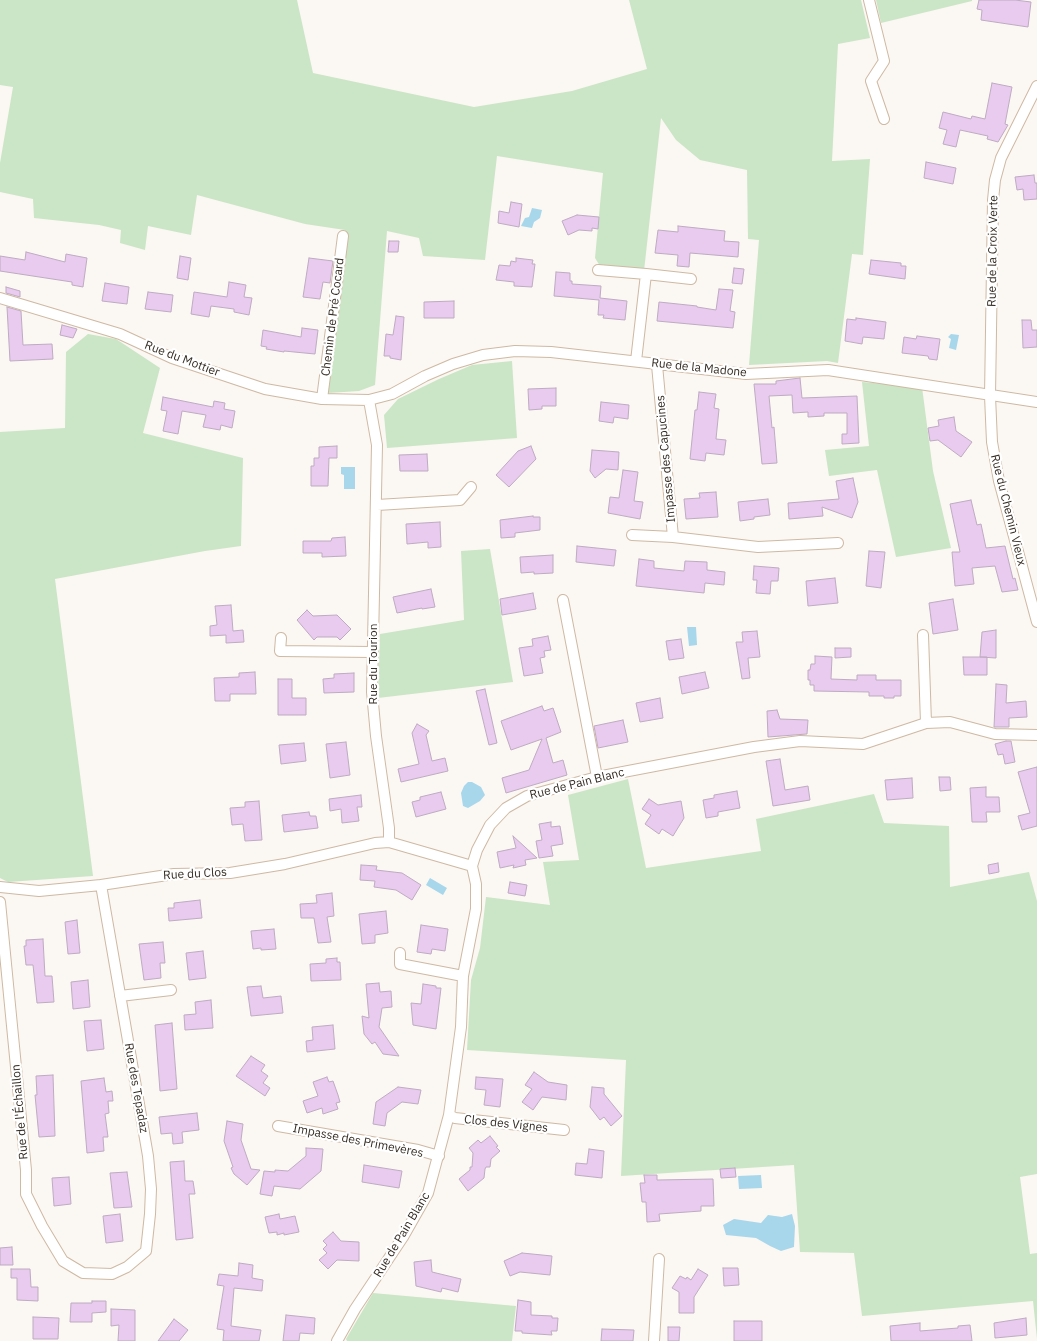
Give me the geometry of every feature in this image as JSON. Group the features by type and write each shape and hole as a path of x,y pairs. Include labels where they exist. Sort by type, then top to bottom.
{"street":[{"path":"869,0 884,61 871,81 884,119"},
{"name":"Rue de la Croix Verte","path":"990,396 993,200 995,180 1001,158 1037,86"},
{"name":"Chemin de Pré Cocard","path":"322,399 344,236"},
{"path":"598,270 691,279"},
{"path":"636,361 646,274"},
{"name":"Rue du Mottier","path":"0,298 120,334 172,358 265,389 322,399 369,400"},
{"name":"Rue de la Madone","path":"369,400 392,394 453,364 483,355 515,351 551,352 746,374 828,370 1037,402"},
{"name":"Impasse des Capucines","path":"657,364 673,537 758,547 838,543"},
{"name":"Rue du Chemin Vieux","path":"990,396 992,442 999,480 1037,622"},
{"name":"Rue du Tourion","path":"369,400 378,446 372,692 389,828 389,842"},
{"path":"377,505 460,500 471,487"},
{"path":"632,535 673,537"},
{"path":"563,600 597,777"},
{"path":"923,635 926,723"},
{"path":"281,638 280,651 372,652"},
{"name":"Rue de Pain Blanc","path":"337,1341 355,1309 403,1237 428,1193 449,1115 461,1027 462,976 476,909 476,884 472,866 476,850 490,826 506,808 527,796 597,777 763,746 800,741 863,744 926,723 950,722 995,734 1037,735"},
{"path":"389,842 472,866"},
{"name":"Rue du Clos","path":"0,887 39,891 101,885 174,874 230,873 285,864 375,843 389,842"},
{"name":"Rue des Tepadaz","path":"101,885 148,1156 151,1189 146,1251 126,1267 112,1274"},
{"name":"Rue de l'Échaillon","path":"0,902 26,1170 26,1194 63,1261 83,1273 112,1274"},
{"path":"400,953 400,964 462,976"},
{"path":"120,996 171,990"},
{"name":"Clos des Vignes","path":"449,1115 455,1118 564,1130"},
{"name":"Impasse des Primevères","path":"278,1126 418,1150 439,1156"},
{"path":"654,1341 659,1259"}],"green space":[{"path":"0,0 297,0 313,73 474,107 572,91 647,69 629,0 861,0 870,38 838,44 832,161 870,159 863,255 852,254 838,363 827,361 749,365 759,240 748,239 747,170 700,160 676,140 661,118 644,271 600,266 595,258 603,173 497,156 485,260 423,256 419,238 387,231 375,385 359,391 328,393 345,230 305,224 197,195 191,235 148,226 145,250 120,243 121,230 99,225 34,218 33,199 0,192 0,163 13,87 0,85"},
{"path":"876,0 972,0 972,1 881,23"},
{"path":"88,334 116,339 160,368 143,433 243,458 241,546 55,579 93,876 8,882 0,878 0,432 65,428 66,352"},
{"path":"512,361 517,438 387,448 384,415 398,399 472,365"},
{"path":"862,382 922,387 933,471 951,548 896,557 877,470 829,476 825,450 869,446"},
{"path":"490,549 513,682 378,698 380,634 464,620 461,551"},
{"path":"628,779 646,868 761,851 756,819 874,794 884,823 949,826 950,887 1029,872 1037,901 1037,1174 1020,1177 1030,1254 1037,1253 1037,1339 1033,1301 862,1316 854,1253 800,1252 794,1165 621,1176 626,1060 467,1050 471,980 480,948 486,897 550,905 543,862 579,860 568,795"},
{"path":"373,1293 516,1306 512,1341 347,1341 346,1339"}],"water":[{"path":"532,208 542,210 540,218 534,222 532,228 521,226 525,218 529,217"},
{"path":"951,334 959,335 956,350 949,348 951,339 948,337"},
{"path":"341,467 355,467 355,489 344,489 344,475 341,474"},
{"path":"687,627 696,627 697,645 689,646"},
{"path":"468,782 481,787 485,795 480,801 468,808 463,806 461,793"},
{"path":"430,878 447,888 443,895 426,885"},
{"path":"761,1175 762,1188 739,1189 738,1176"},
{"path":"792,1214 795,1226 794,1247 781,1251 756,1238 726,1235 723,1225 734,1219 761,1223 768,1215 782,1217"}],"building":[{"path":"979,0 1031,2 1028,27 981,20 982,10 977,9"},
{"path":"992,83 1012,87 1005,124 1008,125 998,142 987,139 988,136 960,130 956,147 943,144 947,130 939,128 943,112 971,119 972,116 985,119"},
{"path":"926,162 956,168 953,184 924,178"},
{"path":"1034,175 1035,183 1037,183 1037,199 1024,200 1023,189 1017,190 1015,177"},
{"path":"511,202 522,204 519,227 498,223 499,211 509,213"},
{"path":"577,215 599,217 598,229 592,228 592,231 579,230 568,235 562,221"},
{"path":"678,226 725,231 724,241 739,242 738,257 690,253 689,267 677,266 678,255 655,253 658,230 678,232"},
{"path":"389,241 399,241 398,252 388,252"},
{"path":"26,252 65,262 66,254 87,258 83,287 72,285 72,282 0,271 0,256 25,260"},
{"path":"180,256 191,258 188,280 177,278"},
{"path":"309,258 333,261 330,283 323,282 320,299 303,297"},
{"path":"516,258 533,260 532,264 535,264 532,287 514,286 514,282 496,280 499,265 510,266 511,261 516,262"},
{"path":"871,260 901,263 901,266 906,266 905,279 869,274"},
{"path":"734,268 744,269 742,284 732,283"},
{"path":"556,272 570,273 572,284 601,286 600,298 627,301 625,320 603,318 604,315 598,315 599,300 554,296"},
{"path":"229,282 246,285 244,297 252,298 249,315 234,312 234,309 211,306 209,317 191,314 194,292 227,297"},
{"path":"105,283 129,287 127,304 102,301"},
{"path":"6,287 20,291 20,297 6,293"},
{"path":"719,289 733,290 730,311 735,312 733,328 657,321 659,302 716,310"},
{"path":"148,292 173,295 171,312 145,309"},
{"path":"454,301 454,318 424,318 424,302"},
{"path":"7,307 21,311 23,345 52,344 53,359 10,361"},
{"path":"396,316 404,317 401,360 384,356 386,334 393,335"},
{"path":"856,318 886,322 884,339 863,337 862,344 845,341 847,319 856,320"},
{"path":"1022,320 1031,320 1032,330 1037,330 1037,347 1023,348"},
{"path":"62,325 77,329 73,338 60,335"},
{"path":"302,328 318,330 315,354 284,352 266,349 267,347 261,346 263,330 301,337"},
{"path":"917,336 940,339 937,360 929,359 928,356 902,353 904,337 916,339"},
{"path":"800,378 802,398 857,396 859,443 842,444 842,434 847,434 847,413 824,413 824,416 808,417 808,412 793,413 792,395 769,396 777,463 762,464 754,384 776,384 776,381"},
{"path":"556,388 556,406 542,406 542,409 529,410 528,389"},
{"path":"699,392 716,394 714,408 719,409 716,439 726,440 724,455 706,453 705,461 690,459 695,410 697,410"},
{"path":"163,397 213,407 214,401 225,403 224,409 235,411 232,428 221,425 220,430 203,427 206,415 182,411 178,434 163,431 167,411 161,410"},
{"path":"601,402 629,405 628,419 614,417 613,423 599,421"},
{"path":"954,417 956,431 972,442 961,457 938,440 930,441 928,428 939,426 938,420"},
{"path":"337,446 337,458 329,458 328,486 311,486 311,466 314,466 314,458 319,458 319,447"},
{"path":"531,446 536,459 509,487 496,475 518,451"},
{"path":"592,450 619,452 618,470 606,469 595,478 590,471"},
{"path":"427,454 428,471 400,471 399,455"},
{"path":"623,470 638,472 634,501 643,502 640,519 608,513 610,497 619,498"},
{"path":"853,478 858,502 852,518 822,507 823,516 789,519 788,503 839,499 836,481"},
{"path":"716,492 718,517 686,519 684,499 700,498 699,493"},
{"path":"768,499 770,515 740,521 738,502"},
{"path":"971,500 977,525 981,524 986,548 1005,546 1013,579 1015,578 1018,590 1002,592 995,566 972,568 974,584 955,586 952,552 960,552 950,504"},
{"path":"533,516 540,517 540,530 515,533 515,537 501,538 500,520"},
{"path":"440,522 441,547 428,548 428,542 407,544 406,524"},
{"path":"345,537 346,556 322,557 322,553 303,553 303,541 331,541 332,538"},
{"path":"577,546 616,550 614,566 576,562"},
{"path":"869,551 885,552 881,588 866,586"},
{"path":"553,555 553,573 521,573 520,557"},
{"path":"639,559 654,561 654,568 684,571 685,561 707,562 707,570 725,572 724,585 705,583 704,593 636,586"},
{"path":"754,566 779,568 778,581 771,581 770,594 756,593 757,580 753,580"},
{"path":"835,578 838,603 808,606 806,581"},
{"path":"431,589 435,607 397,613 393,597"},
{"path":"533,593 536,609 502,615 500,599"},
{"path":"953,599 958,630 933,634 929,603"},
{"path":"231,605 233,631 243,630 244,642 226,643 226,635 210,636 210,626 217,625 215,606"},
{"path":"307,610 313,616 337,615 351,629 340,640 337,637 317,637 314,640 297,620"},
{"path":"996,630 996,658 980,657 982,632"},
{"path":"757,631 760,657 748,658 750,678 742,679 736,642 743,642 742,632"},
{"path":"548,636 551,650 544,651 545,657 540,658 543,673 524,676 519,648 533,646 532,639"},
{"path":"681,639 684,658 669,660 666,641"},
{"path":"835,648 851,648 851,657 835,658"},
{"path":"815,656 832,657 831,679 857,680 857,675 876,675 876,680 901,680 901,696 884,698 884,696 869,696 869,692 814,691 814,685 810,685 810,680 808,680 808,670 810,670 811,664 815,664"},
{"path":"963,657 987,657 987,675 964,675"},
{"path":"255,672 256,694 230,694 230,701 215,701 214,678 239,677 239,673"},
{"path":"705,672 709,688 682,694 679,677"},
{"path":"354,673 354,692 324,693 323,679 334,678 334,674"},
{"path":"278,679 292,679 292,698 306,698 306,715 278,715"},
{"path":"996,684 1007,685 1006,703 1026,701 1027,717 1009,718 1009,727 994,727"},
{"path":"485,689 497,743 489,745 476,691"},
{"path":"660,698 663,718 640,722 636,703"},
{"path":"542,706 544,711 553,708 561,732 546,738 553,763 563,760 567,775 506,793 502,778 529,770 542,739 511,750 501,721"},
{"path":"777,710 780,719 808,720 807,734 768,737 767,711"},
{"path":"623,720 628,742 598,748 594,726"},
{"path":"417,724 429,731 426,735 432,761 445,758 448,771 401,782 398,769 419,764 412,733"},
{"path":"1011,741 1015,762 1005,764 1003,754 998,755 995,744"},
{"path":"346,742 350,775 330,778 326,744"},
{"path":"304,743 306,761 281,764 279,745"},
{"path":"780,759 785,790 808,786 810,800 773,806 766,761"},
{"path":"1037,767 1037,826 1022,830 1018,816 1030,813 1018,772"},
{"path":"939,777 950,777 951,790 940,791"},
{"path":"912,778 913,798 887,800 885,780"},
{"path":"986,787 986,797 999,797 1000,812 986,812 987,822 972,822 970,788"},
{"path":"737,791 740,808 718,812 718,816 706,818 703,800 714,798 714,795"},
{"path":"441,792 446,809 416,817 412,802 420,800 420,797"},
{"path":"361,795 362,807 357,807 359,821 342,823 341,809 330,811 329,799"},
{"path":"649,799 658,805 681,801 684,818 673,836 662,829 659,834 645,824 651,815 642,809"},
{"path":"259,801 262,840 245,841 243,824 232,825 230,808 245,807 245,802"},
{"path":"309,812 310,816 316,816 318,828 284,832 282,815"},
{"path":"551,822 551,827 560,826 563,844 551,846 553,856 539,858 536,841 542,840 539,824"},
{"path":"513,836 537,858 525,860 526,865 500,868 497,852 516,848"},
{"path":"998,863 999,872 989,874 988,865"},
{"path":"361,865 377,866 376,870 402,873 421,885 412,900 396,890 374,887 375,881 360,880"},
{"path":"510,882 527,885 525,896 508,893"},
{"path":"332,893 334,916 327,917 331,942 318,943 314,918 301,918 300,904 317,903 316,895"},
{"path":"200,900 202,918 169,921 168,908 174,908 174,903"},
{"path":"386,911 388,933 375,935 375,943 362,944 359,914"},
{"path":"77,920 80,953 68,954 65,922"},
{"path":"421,925 448,929 445,951 432,949 431,954 417,952"},
{"path":"274,929 276,949 253,949 251,931"},
{"path":"43,939 45,976 52,976 54,1002 37,1003 33,965 26,965 24,946 26,946 26,940"},
{"path":"163,942 165,963 160,963 161,978 144,980 139,944"},
{"path":"203,951 206,978 189,980 186,953"},
{"path":"337,958 337,962 340,962 341,980 311,981 310,964 326,963 326,959"},
{"path":"88,980 90,1007 73,1009 71,982"},
{"path":"379,983 380,992 391,991 392,1007 382,1008 379,1027 399,1056 383,1054 375,1042 372,1044 364,1034 362,1016 369,1018 366,984"},
{"path":"423,984 441,988 436,1029 413,1025 411,1003 421,1004"},
{"path":"261,986 263,998 281,996 283,1013 251,1016 247,987"},
{"path":"211,1000 213,1028 185,1030 184,1015 196,1014 195,1002"},
{"path":"101,1020 104,1049 87,1051 84,1021"},
{"path":"172,1023 177,1089 160,1091 155,1025"},
{"path":"333,1025 335,1049 307,1052 306,1041 313,1040 312,1027"},
{"path":"251,1056 265,1065 261,1071 268,1076 263,1083 270,1088 265,1096 236,1076"},
{"path":"534,1072 548,1082 567,1085 566,1100 542,1097 533,1110 522,1102 532,1089 525,1085"},
{"path":"53,1075 55,1136 39,1137 35,1095 37,1095 36,1076"},
{"path":"327,1077 329,1082 333,1081 338,1095 340,1102 336,1103 338,1109 323,1114 322,1108 307,1113 303,1101 318,1096 313,1082"},
{"path":"476,1077 503,1079 500,1107 484,1105 486,1090 475,1089"},
{"path":"104,1078 106,1092 112,1091 113,1101 108,1101 109,1113 105,1114 108,1137 103,1137 104,1151 87,1153 81,1081"},
{"path":"398,1087 421,1090 418,1104 402,1102 387,1113 385,1126 373,1124 376,1102"},
{"path":"592,1087 604,1088 604,1094 622,1116 611,1126 604,1117 600,1120 590,1107"},
{"path":"197,1113 199,1130 182,1132 183,1143 173,1144 172,1133 161,1134 159,1117"},
{"path":"227,1121 243,1124 241,1140 251,1169 260,1170 247,1185 234,1174 231,1168 233,1167 224,1141"},
{"path":"490,1136 500,1151 491,1159 490,1167 486,1167 484,1178 468,1191 459,1179 472,1167 473,1153 469,1148 478,1140 481,1143"},
{"path":"306,1148 323,1149 321,1171 300,1189 274,1186 272,1196 260,1194 264,1171 288,1171 306,1156"},
{"path":"589,1149 604,1151 602,1178 575,1175 576,1163 587,1164"},
{"path":"184,1161 185,1181 193,1181 195,1194 189,1194 193,1238 176,1240 170,1162"},
{"path":"364,1165 402,1171 399,1188 362,1182"},
{"path":"735,1168 736,1177 721,1178 720,1169"},
{"path":"127,1172 132,1207 114,1208 110,1173"},
{"path":"644,1175 657,1175 657,1180 713,1179 714,1206 701,1206 701,1211 659,1214 660,1221 647,1222 646,1202 642,1202 640,1183 645,1183"},
{"path":"69,1177 71,1204 54,1206 52,1178"},
{"path":"120,1214 123,1241 106,1243 103,1216"},
{"path":"279,1214 280,1219 295,1216 299,1232 284,1235 284,1233 277,1235 277,1232 269,1233 265,1217"},
{"path":"333,1232 341,1241 359,1242 359,1261 337,1260 328,1269 319,1260 327,1253 323,1249 327,1245 323,1241"},
{"path":"12,1247 13,1265 0,1265 0,1248"},
{"path":"522,1253 552,1256 550,1275 520,1272 510,1276 504,1261"},
{"path":"431,1260 432,1272 461,1279 458,1292 442,1288 441,1292 416,1286 414,1262"},
{"path":"239,1263 253,1265 252,1278 263,1280 262,1291 234,1288 231,1326 261,1330 259,1341 223,1341 224,1330 217,1329 224,1286 217,1285 219,1274 238,1276"},
{"path":"723,1268 738,1268 739,1285 724,1286"},
{"path":"11,1269 30,1269 31,1287 38,1287 38,1301 17,1300 17,1278 11,1278"},
{"path":"698,1269 708,1275 694,1297 694,1313 679,1313 679,1292 672,1288 680,1276 691,1280"},
{"path":"518,1300 531,1302 531,1315 558,1318 557,1331 551,1331 552,1335 515,1331"},
{"path":"92,1301 106,1301 106,1312 92,1313 92,1322 70,1322 71,1303 92,1303"},
{"path":"111,1309 135,1310 135,1341 118,1341 119,1325 111,1326"},
{"path":"286,1315 315,1318 314,1334 300,1333 299,1341 283,1341"},
{"path":"33,1317 59,1318 58,1339 33,1339"},
{"path":"1026,1318 1027,1335 995,1338 994,1323"},
{"path":"174,1319 188,1330 179,1341 158,1341"},
{"path":"734,1321 762,1321 762,1341 734,1341"},
{"path":"920,1323 920,1331 958,1328 958,1326 970,1325 972,1341 891,1341 890,1326"},
{"path":"668,1327 680,1327 679,1341 668,1341"},
{"path":"602,1329 634,1330 633,1341 601,1341"}]}
